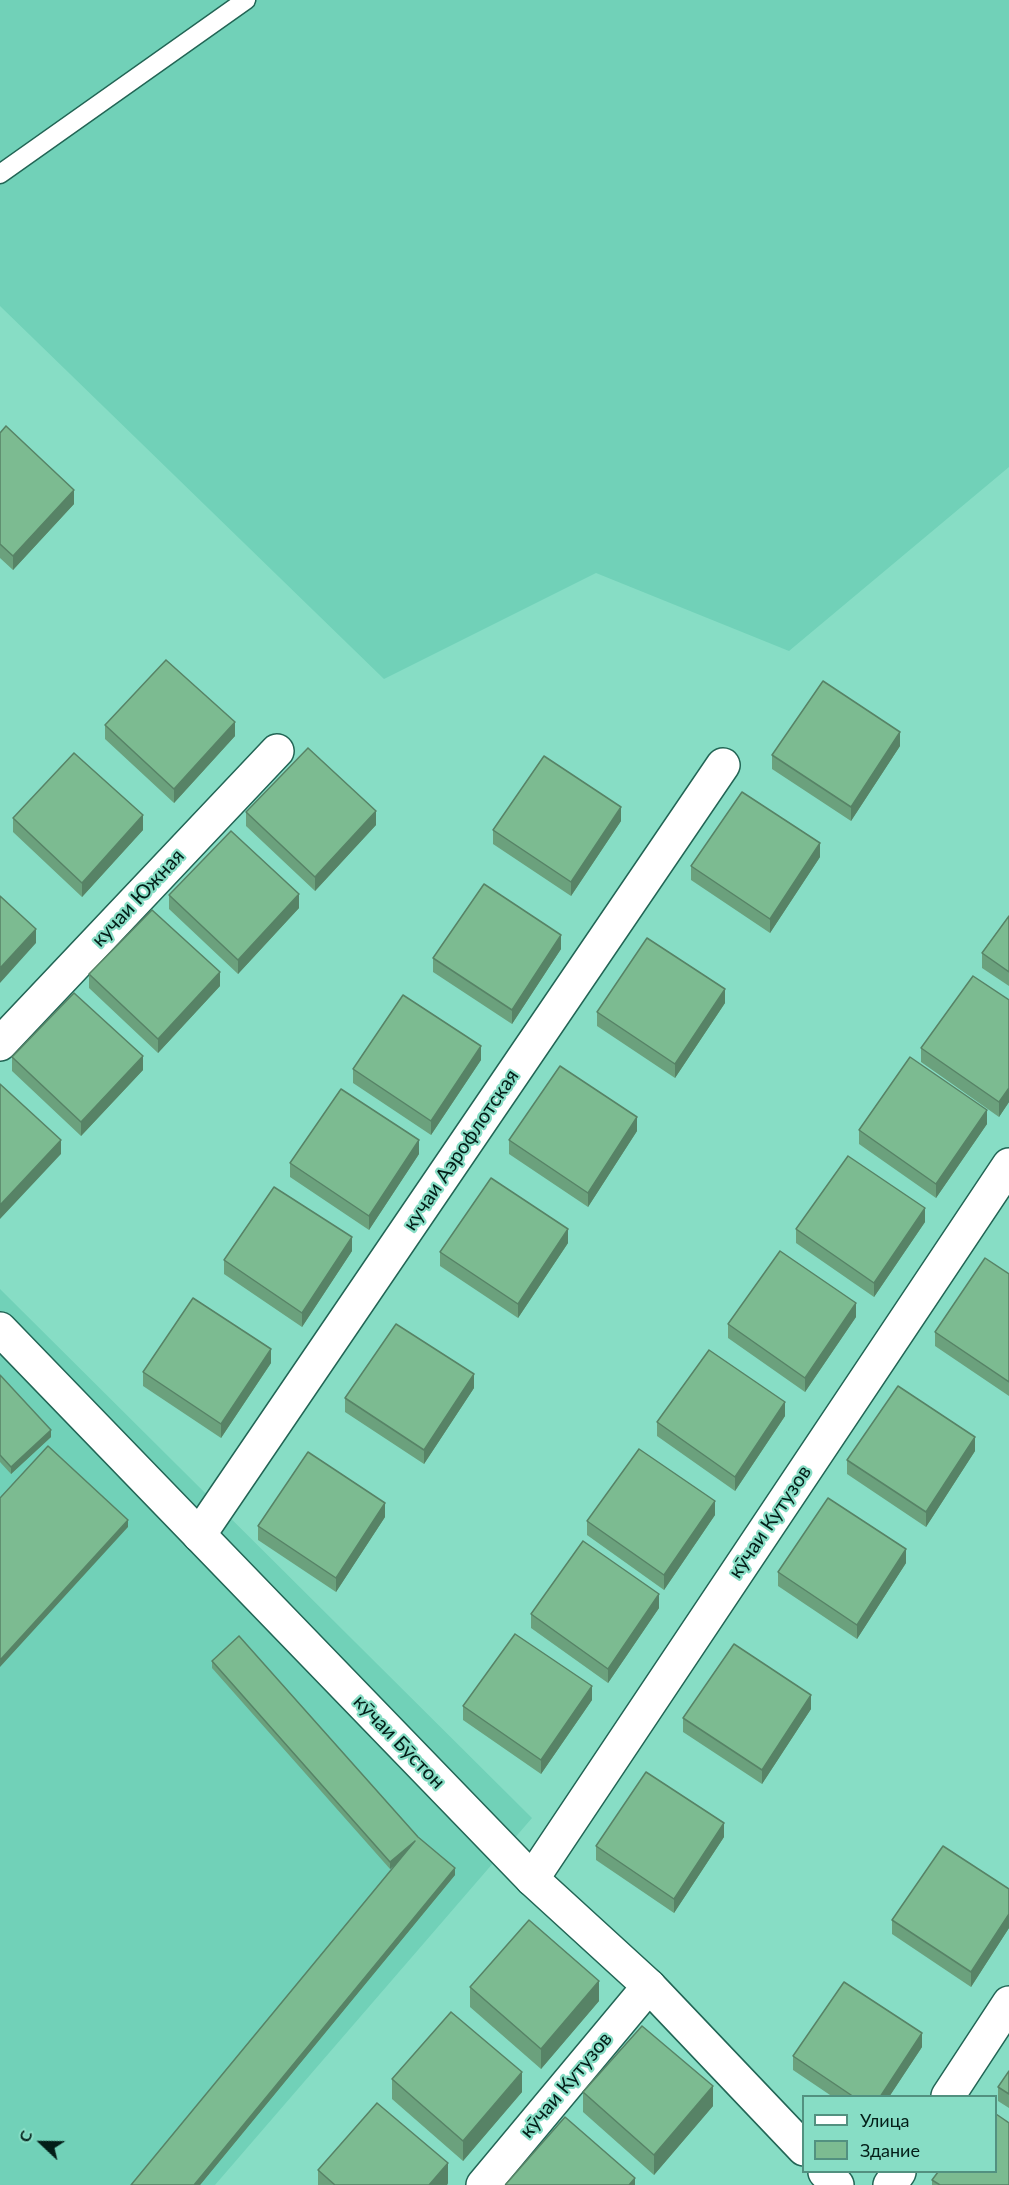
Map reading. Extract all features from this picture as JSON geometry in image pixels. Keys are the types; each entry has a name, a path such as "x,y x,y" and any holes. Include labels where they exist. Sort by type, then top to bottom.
{"street":[{"name":"кучаи Южная","path":"0,1044 277,752"},
{"name":"кучаи Аэрофлотская","path":"199,1535 723,765"},
{"name":"кӯчаи Кутузов","path":"532,1879 1009,1165"},
{"name":"кӯчаи Бӯстон","path":"0,1329 532,1879 649,1986 802,2147"},
{"name":"кӯчаи Кутузов","path":"483,2185 649,1986"},
{"path":"949,2095 1009,2003"},
{"path":"826,2173 837,2185"}],"lane":[{"path":"0,174 246,0"}],"shaded area":[{"path":"0,0 1009,0 1009,467 789,651 596,573 384,679 0,306"},
{"path":"0,1289 532,1818 215,2185 0,2185"}],"building":[{"path":"6,426 74,490 13,556 0,544 0,433"},
{"path":"166,660 235,722 174,789 105,725"},
{"path":"823,681 900,732 851,807 772,755"},
{"path":"308,748 376,811 315,877 246,812"},
{"path":"74,753 143,815 82,883 13,818"},
{"path":"544,756 621,807 571,882 493,830"},
{"path":"742,792 820,843 770,919 691,866"},
{"path":"231,831 299,894 238,960 169,895"},
{"path":"484,884 561,935 512,1010 433,958"},
{"path":"0,896 36,929 0,968"},
{"path":"152,910 220,972 158,1039 89,974"},
{"path":"1009,916 1009,972 982,953"},
{"path":"647,938 725,989 675,1064 597,1012"},
{"path":"973,976 1009,1000 1009,1088 999,1102 921,1048"},
{"path":"74,993 143,1056 81,1122 12,1057"},
{"path":"403,995 481,1046 431,1121 353,1069"},
{"path":"910,1057 987,1110 936,1184 859,1130"},
{"path":"560,1066 637,1117 588,1193 509,1140"},
{"path":"0,1084 61,1140 0,1205"},
{"path":"341,1089 419,1140 369,1216 290,1163"},
{"path":"848,1156 925,1208 874,1283 796,1229"},
{"path":"491,1178 568,1229 518,1304 440,1252"},
{"path":"274,1187 352,1237 302,1313 224,1260"},
{"path":"780,1251 856,1303 805,1378 728,1324"},
{"path":"985,1258 1009,1274 1009,1382 935,1332"},
{"path":"193,1298 271,1349 221,1424 143,1372"},
{"path":"396,1324 474,1374 424,1450 345,1398"},
{"path":"709,1350 785,1402 735,1477 657,1422"},
{"path":"0,1375 51,1430 11,1467 0,1455"},
{"path":"898,1386 975,1437 926,1512 847,1460"},
{"path":"48,1446 128,1520 0,1660 0,1498"},
{"path":"639,1449 715,1501 664,1575 587,1521"},
{"path":"308,1452 385,1503 336,1578 258,1526"},
{"path":"828,1498 906,1549 857,1625 778,1572"},
{"path":"583,1541 659,1594 608,1669 531,1614"},
{"path":"515,1634 592,1686 541,1760 463,1706"},
{"path":"239,1636 418,1837 455,1868 194,2185 131,2185 415,1841 390,1862 212,1661"},
{"path":"734,1644 811,1695 762,1770 683,1718"},
{"path":"646,1772 724,1823 674,1899 596,1846"},
{"path":"943,1846 1009,1889 1009,1914 971,1972 892,1920"},
{"path":"529,1920 599,1981 541,2049 470,1987"},
{"path":"844,1982 922,2033 881,2095 851,2095 793,2056"},
{"path":"451,2012 522,2072 463,2141 392,2079"},
{"path":"642,2026 713,2086 654,2155 583,2092"},
{"path":"1009,2071 1009,2094 998,2087"},
{"path":"377,2103 448,2163 429,2185 335,2185 318,2170"},
{"path":"997,2115 1009,2123 1009,2185 940,2185 932,2180 937,2173 997,2173"},
{"path":"565,2117 635,2178 629,2185 506,2184"}]}
